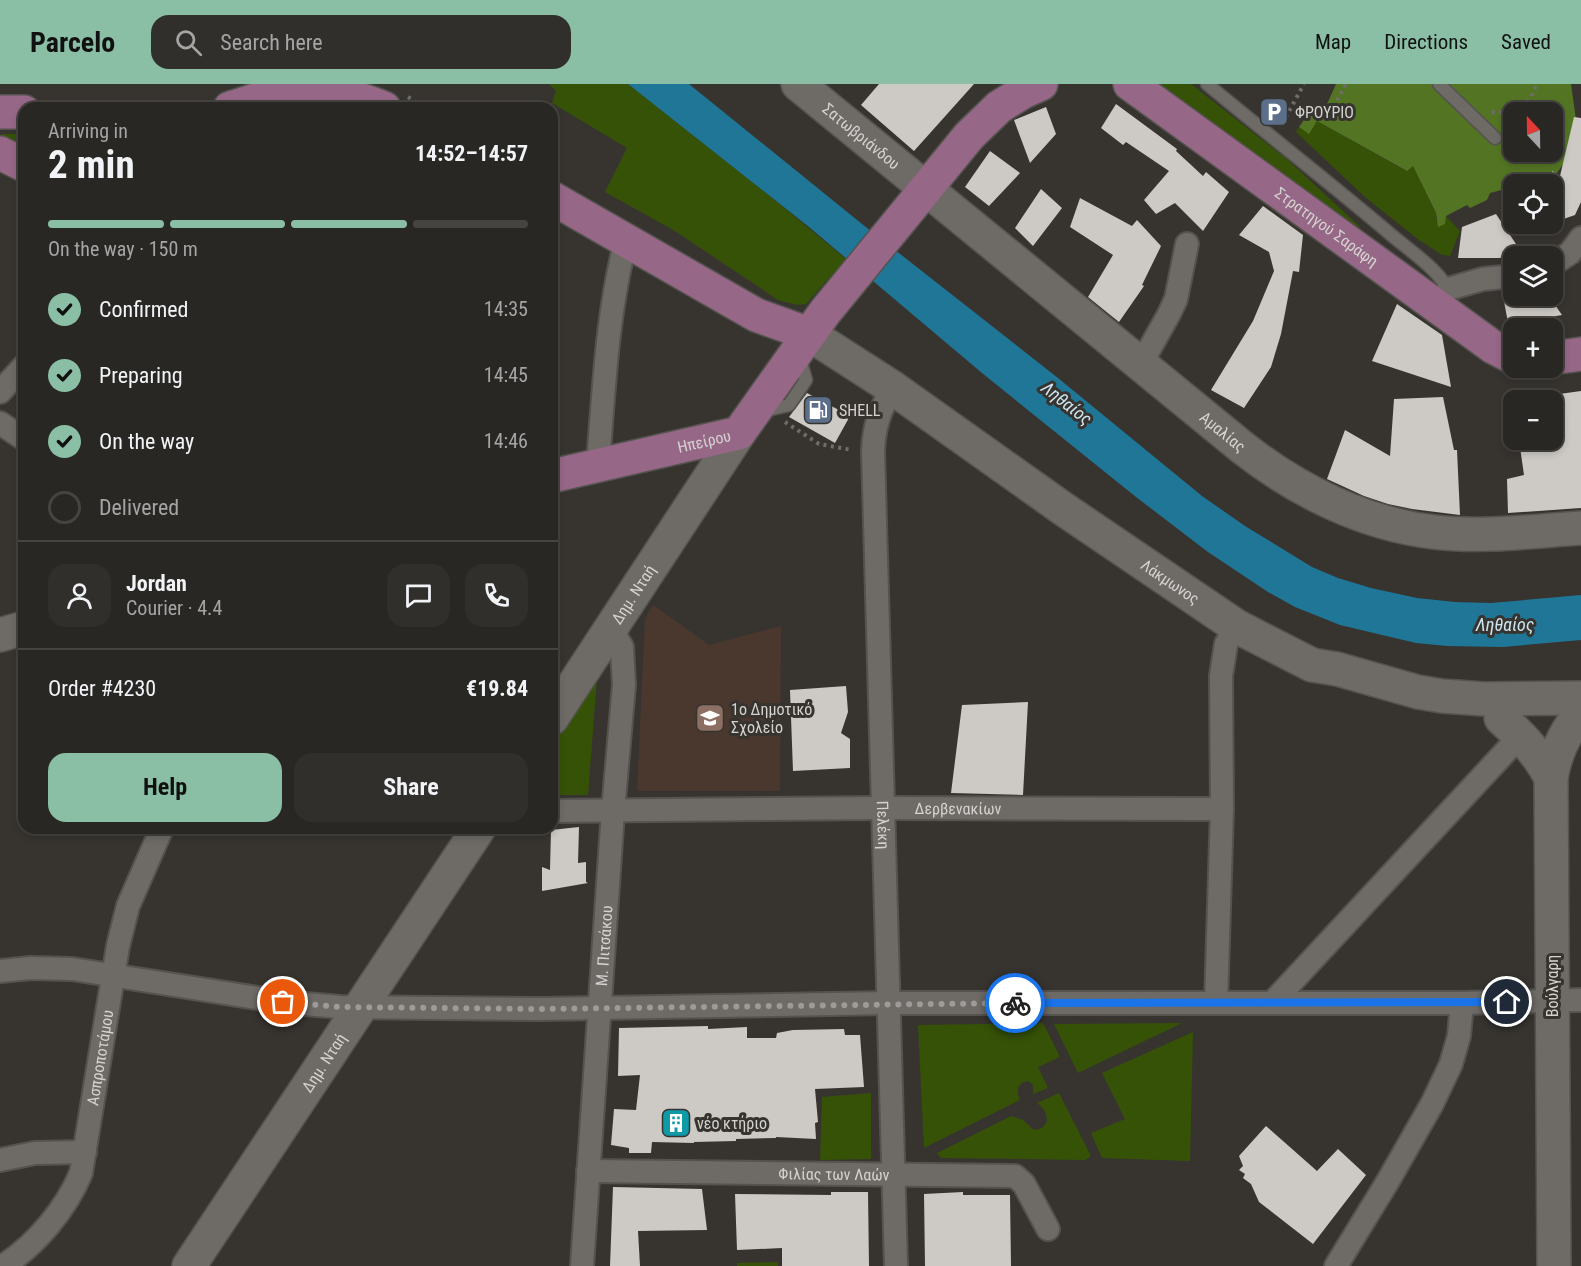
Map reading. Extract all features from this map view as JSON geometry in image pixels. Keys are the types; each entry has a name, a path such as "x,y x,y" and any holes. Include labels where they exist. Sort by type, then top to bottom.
{"main road":[{"name":"Ηπείρου","path":"969,136 983,112 1006,84"},
{"name":"Ηπείρου","path":"558,474 695,442 755,421 810,332 969,136 999,107 1041,84"},
{"name":"Στρατηγού Σαράφη","path":"1133,87 1448,301 1493,347 1503,352"},
{"path":"250,100 293,90 315,90 351,96 368,102"},
{"path":"0,112 18,112"},
{"path":"0,153 18,162"},
{"path":"558,201 756,315 810,332"},
{"path":"1563,356 1581,354"}],"street":[{"path":"374,84 390,102"},
{"name":"Σατωβριάνδου","path":"798,84 919,197"},
{"name":"Αμαλίας","path":"919,197 1141,364 1243,448 1279,475 1310,493 1394,524 1436,532 1499,533 1581,528"},
{"path":"598,464 606,347 616,277 626,240"},
{"path":"1141,364 1176,298 1187,244"},
{"path":"1448,301 1483,279 1503,277"},
{"name":"Λάκμωνος","path":"810,332 1236,626 1312,665 1337,669 1418,692 1580,711"},
{"path":"0,392 18,372"},
{"name":"Πελέκη","path":"893,388 876,423 873,451 896,1266"},
{"name":"Δημ. Νταή","path":"558,709 715,472 755,421"},
{"path":"0,423 18,435"},
{"path":"695,442 710,457 715,472"},
{"path":"1216,1002 1222,809 1221,676 1226,644 1236,626"},
{"name":"Μ. Πιτσάκου","path":"582,1266 613,810 624,685 622,647 611,629"},
{"path":"0,635 18,630"},
{"path":"1312,665 1329,678 1350,688 1406,708 1511,727 1580,711"},
{"name":"Βούλγαρη","path":"1554,1266 1566,1000 1551,778 1559,748 1580,711"},
{"path":"1511,727 1544,764 1551,778"},
{"path":"1273,1002 1511,727"},
{"name":"Δερβενακίων","path":"558,811 883,808 1222,809"},
{"name":"Ασπροποτάμου","path":"3,1266 31,1244 75,1188 84,1163 114,974 128,906 159,834"},
{"name":"Δημ. Νταή","path":"189,1266 475,834"},
{"path":"0,971 52,967 114,974 283,1002 360,1007 599,1009 888,1003 1462,1003 1566,1000"},
{"path":"1336,1266 1388,1181 1452,1064 1459,1036 1462,1003"},
{"path":"0,1160 35,1153 85,1152"},
{"name":"Φιλίας των Λαών","path":"588,1171 1015,1176 1024,1184 1048,1229"}],"lane":[{"path":"1206,84 1274,137 1438,276 1448,301"},
{"path":"1440,84 1495,138"}],"path":[{"path":"1274,137 1304,84"},
{"path":"1326,120 1346,84"},
{"path":"1488,112 1504,114 1517,109 1533,96 1536,84"},
{"path":"755,421 819,444 873,451"}],"shaded area":[{"name":"1ο Δημοτικό Σχολείο","path":"653,605 709,645 781,626 780,791 637,791 645,619"}],"green space":[{"path":"549,84 628,84 846,259 806,304 797,305 778,300 675,231 605,192 627,148 558,107 558,102 552,102 556,91"},
{"path":"1157,84 1191,84 1288,160 1359,226 1360,232"},
{"path":"1336,84 1571,84 1577,127 1569,156 1556,174 1503,174 1503,190 1490,193 1487,200 1470,208 1467,205 1446,216 1445,224 1438,227 1436,213 1413,166 1407,171 1317,121 1309,134 1299,127 1313,107 1323,113"},
{"path":"1317,121 1406,171 1413,165 1436,214 1436,220 1446,216 1460,231 1450,256 1442,255 1419,240 1365,197 1296,132 1299,127 1309,133"},
{"path":"2,134 18,134 18,151 0,139"},
{"path":"597,679 588,795 558,795 558,738"},
{"path":"1043,1023 1060,1057 1038,1067 1048,1088 1033,1094 1033,1085 1029,1081 1022,1083 1018,1090 1020,1100 924,1148 918,1025"},
{"path":"1182,1023 1078,1073 1054,1024"},
{"path":"1193,1032 1190,1161 1102,1158 1091,1133 1125,1119 1102,1073"},
{"path":"871,1093 871,1159 820,1160 822,1097"},
{"path":"1059,1093 1091,1156 1085,1160 941,1158 937,1153 1011,1116 1023,1120 1034,1130 1042,1128 1047,1122 1046,1116 1037,1103"},
{"path":"778,1262 778,1266 737,1266 737,1263"}],"water":[{"name":"Ληθαίος","path":"628,84 689,84 1058,378 1202,496 1245,526 1312,567 1371,588 1417,598 1455,602 1491,603 1581,595 1581,640 1503,647 1416,643 1340,625 1295,607 1268,592 1208,552 1136,497 982,373 809,227"}],"building":[{"path":"879,84 974,84 914,151 861,105"},
{"path":"1116,104 1177,149 1176,151 1203,176 1206,172 1229,192 1203,231 1175,203 1156,214 1144,200 1169,171 1126,142 1123,145 1101,128"},
{"path":"1046,107 1056,134 1030,163 1014,120"},
{"path":"1574,117 1581,118 1581,202 1575,215 1563,219 1563,174 1560,174"},
{"path":"990,151 1020,173 989,206 965,187"},
{"path":"1041,189 1062,208 1033,246 1015,228"},
{"path":"1080,198 1132,226 1137,220 1161,246 1142,285 1144,286 1119,322 1088,297 1113,255 1070,227"},
{"path":"1263,206 1303,235 1299,272 1293,271 1281,334 1271,367 1244,408 1211,390 1253,321 1274,271 1269,252 1239,235"},
{"path":"1496,214 1503,224 1503,234 1509,234 1517,246 1503,246 1503,256 1500,258 1458,258 1462,227"},
{"path":"1397,304 1442,335 1451,387 1372,361"},
{"path":"1505,306 1556,306 1562,315 1544,318 1507,318"},
{"path":"1581,391 1581,508 1508,513 1507,479 1524,475 1520,450 1563,450 1563,393"},
{"path":"807,393 850,416 835,443 789,417"},
{"path":"1443,397 1454,450 1457,450 1460,515 1388,504 1327,479 1345,430 1390,456 1394,399"},
{"path":"846,686 848,712 841,733 850,739 850,768 793,771 790,690"},
{"path":"1028,702 1023,795 951,793 962,705"},
{"path":"579,827 578,863 586,862 586,882 588,883 542,891 542,867 550,870 551,834 558,834 558,829"},
{"path":"708,1026 708,1029 747,1027 747,1038 776,1038 777,1033 793,1030 844,1029 845,1035 860,1035 864,1087 815,1089 818,1122 815,1123 816,1139 776,1137 694,1143 652,1142 651,1153 629,1153 629,1148 611,1145 614,1109 636,1110 640,1075 618,1076 619,1028"},
{"path":"1266,1126 1317,1171 1338,1149 1366,1175 1313,1244 1259,1202 1251,1184 1243,1178 1245,1174 1239,1170 1243,1166 1239,1156"},
{"path":"613,1187 702,1189 707,1230 638,1231 640,1266 610,1266"},
{"path":"831,1192 868,1192 869,1266 782,1266 782,1248 737,1250 735,1194 831,1195"},
{"path":"963,1192 963,1195 1010,1195 1011,1266 925,1266 924,1194"}],"way so far":[{"path":"283,1002 340,1007 451,1009 1015,1003"}],"place":[{"name":"ΦΡΟΥΡΙΟ","path":"1274,112"},
{"name":"SHELL","path":"818,410"},
{"name":"1ο Δημοτικό Σχολείο","path":"710,718"},
{"name":"νέο κτήριο","path":"676,1123"}],"route":[{"path":"1015,1003 1507,1002"}]}
